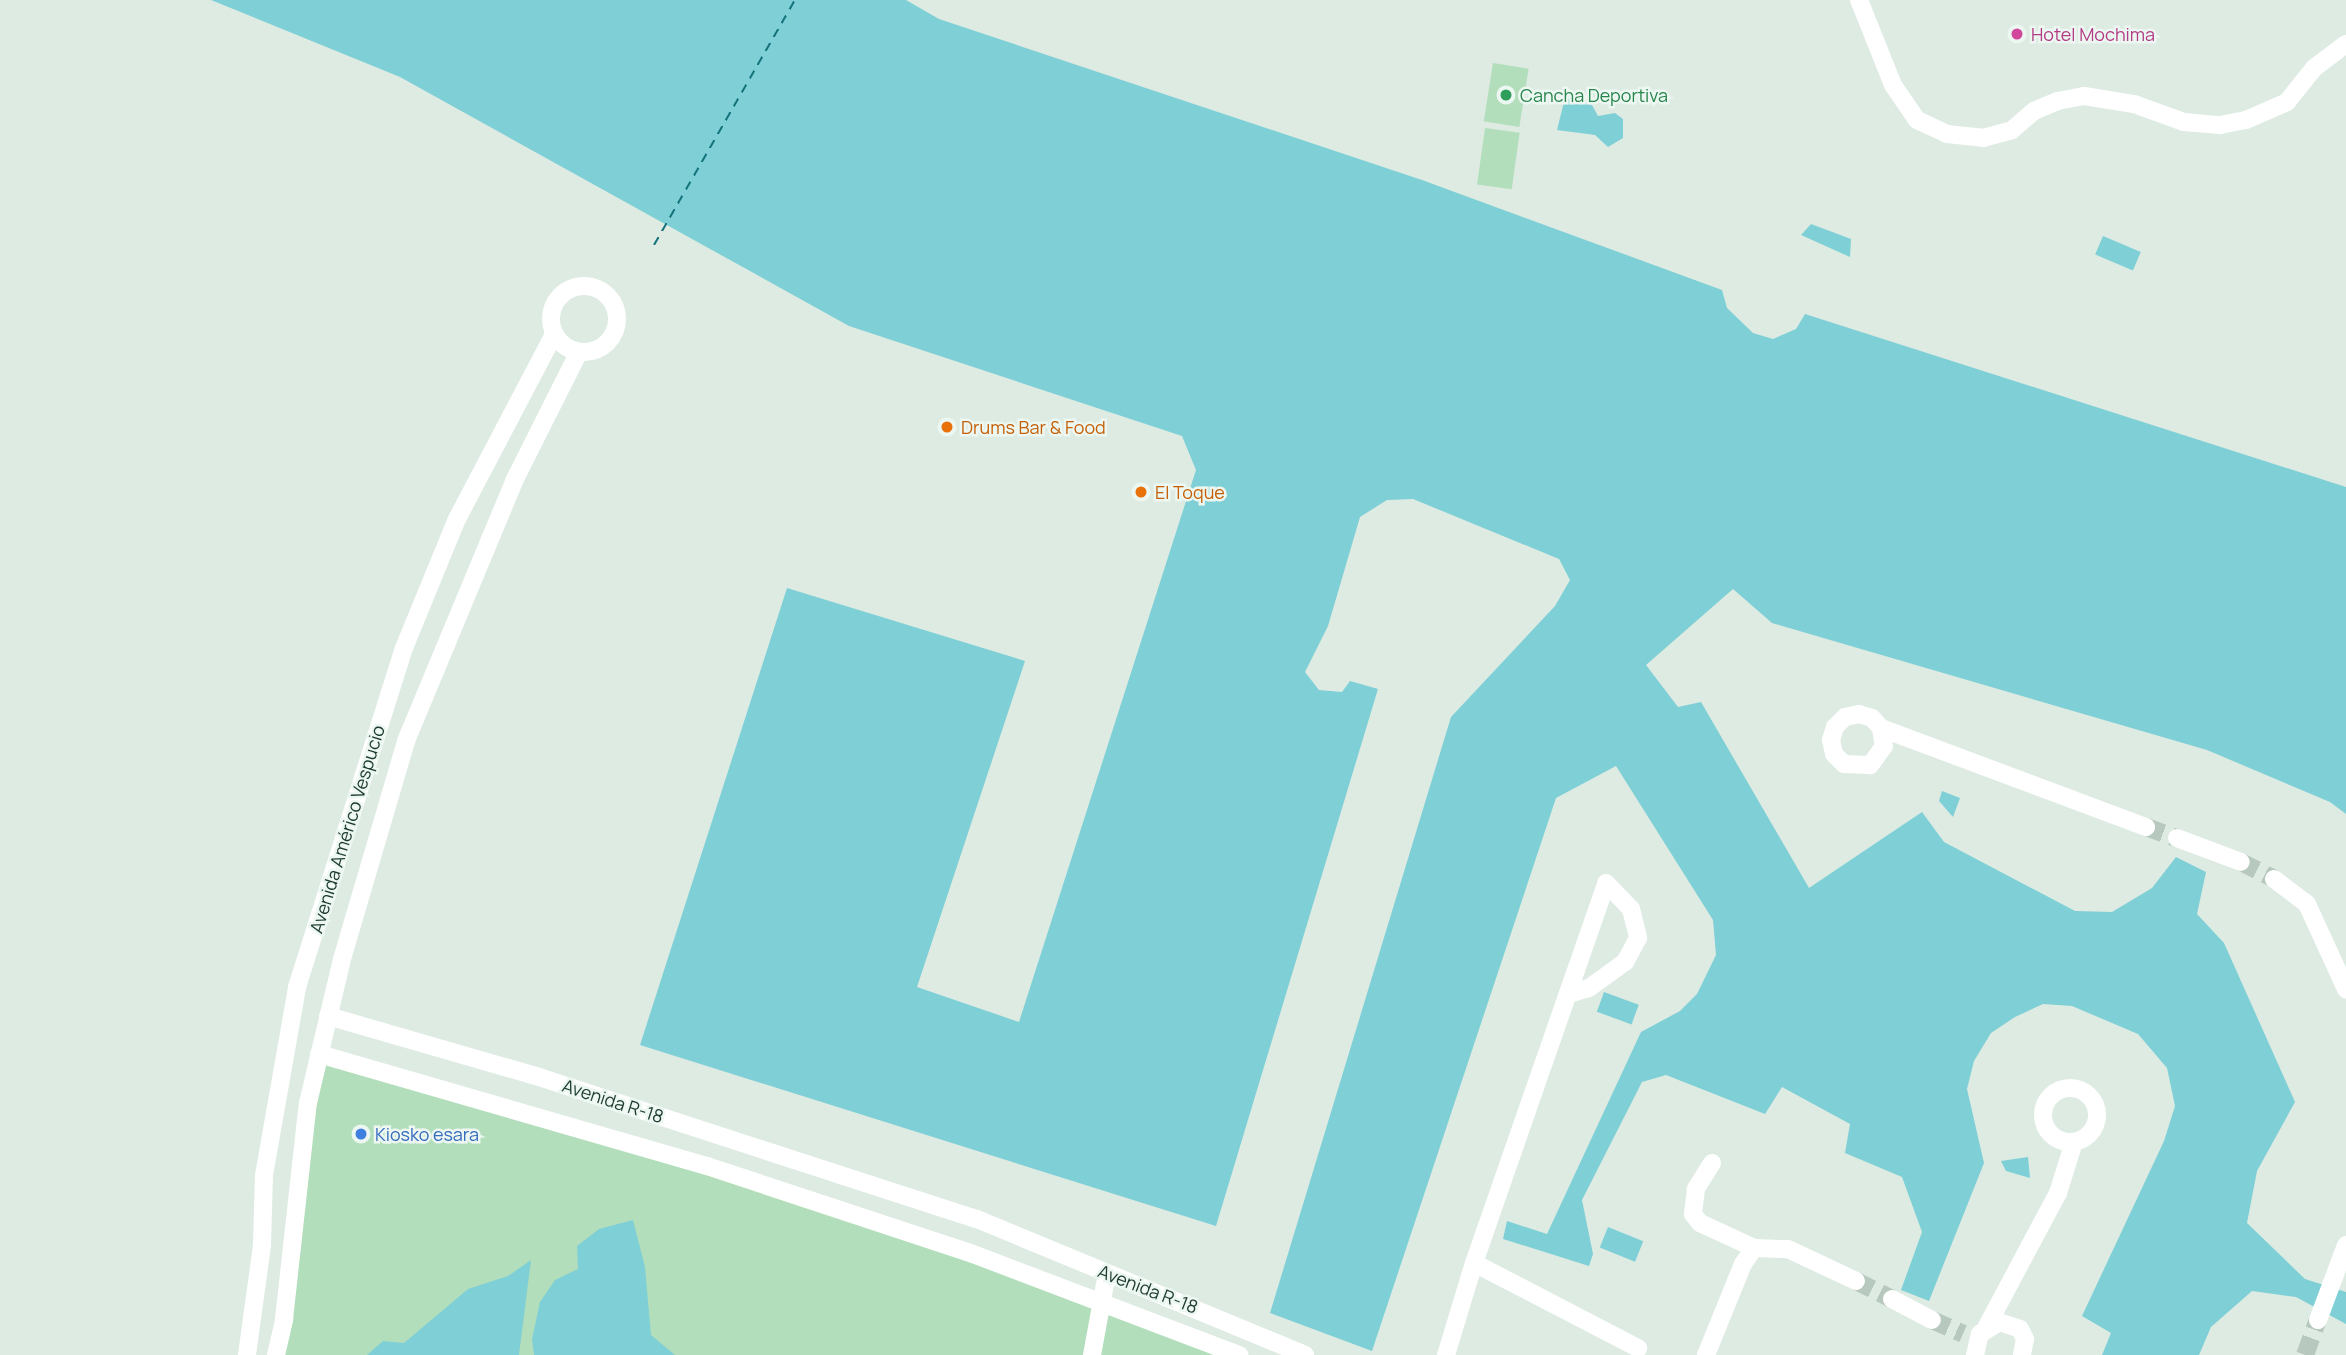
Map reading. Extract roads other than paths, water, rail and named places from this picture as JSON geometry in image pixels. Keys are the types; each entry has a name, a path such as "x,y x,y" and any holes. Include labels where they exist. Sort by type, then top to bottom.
{"street":[{"path":"1859,0 1893,85 1917,120 1947,134 1983,138 2012,130 2034,111 2058,101 2084,96 2134,104 2184,122 2220,125 2246,120 2287,103 2314,68 2346,44"},
{"path":"582,286 603,292 615,309 614,331 600,348 579,352 569,349 554,334 551,313 562,294 582,286"},
{"name":"Avenida Américo Vespucio","path":"247,1355 262,1245 264,1175 298,988 404,648 457,519 554,334"},
{"name":"Avenida Américo Vespucio","path":"276,1355 284,1319 308,1103 328,1016 406,741 514,481 579,352"},
{"path":"1881,728 2146,827"},
{"path":"2180,839 2241,862"},
{"path":"2274,878 2307,904 2346,989"},
{"path":"1446,1355 1474,1263 1606,883 1632,909 1638,938 1625,962 1589,988 1568,994"},
{"name":"Avenida R-18","path":"319,1054 707,1166 973,1254 1101,1303 1195,1346 1214,1316 977,1219 879,1185 539,1077 328,1016"},
{"path":"1971,1344 1987,1326 2058,1193 2074,1142"},
{"path":"1712,1163 1696,1189 1693,1214 1700,1223 1754,1248 1788,1249 1856,1281"},
{"path":"2319,1318 2346,1245"},
{"path":"1706,1355 1743,1264 1754,1248"},
{"path":"1474,1263 1639,1348"},
{"path":"1092,1355 1107,1273"},
{"path":"1892,1299 1932,1320"},
{"path":"1214,1316 1304,1355"},
{"path":"1987,1326 2009,1323 2020,1329 2025,1339 2022,1355"},
{"path":"1195,1346 1239,1355"}],"water":[{"path":"211,0 906,0 939,19 1422,180 1722,290 1727,308 1753,333 1773,339 1796,329 1805,314 2346,487 2346,814 2330,802 2207,750 1772,623 1733,589 1646,665 1678,707 1701,702 1809,888 1922,812 1944,842 2075,911 2112,912 2152,888 2176,857 2206,872 2197,914 2224,943 2295,1102 2257,1171 2247,1223 2305,1279 2346,1292 2346,1324 2296,1297 2252,1291 2211,1327 2199,1355 2102,1355 2111,1333 2082,1316 2164,1141 2175,1106 2167,1068 2138,1034 2072,1006 2043,1004 2015,1017 1991,1033 1974,1061 1967,1089 1984,1163 1929,1301 1901,1290 1922,1232 1902,1177 1845,1153 1850,1124 1782,1087 1765,1114 1666,1075 1642,1082 1582,1200 1593,1254 1589,1266 1503,1239 1507,1221 1547,1234 1641,1032 1680,1011 1697,994 1716,955 1713,920 1616,766 1556,798 1372,1351 1270,1313 1451,717 1555,606 1570,580 1559,559 1413,499 1387,500 1360,517 1328,626 1305,672 1319,690 1342,692 1350,681 1378,689 1216,1226 640,1045 787,588 1025,661 917,987 1019,1022 1196,470 1182,436 849,326 400,77"},
{"path":"1565,98 1592,105 1598,116 1615,113 1623,119 1623,138 1608,147 1595,135 1557,130"},
{"path":"1811,224 1851,239 1850,257 1801,235"},
{"path":"2103,236 2141,252 2133,270 2095,254"},
{"path":"1942,791 1960,798 1953,817 1939,801"},
{"path":"1604,992 1639,1005 1632,1024 1597,1012"},
{"path":"2028,1157 2030,1178 2006,1171 2001,1161"},
{"path":"633,1220 645,1267 651,1335 675,1355 534,1355 532,1339 540,1302 555,1280 578,1269 577,1246 599,1229"},
{"path":"1608,1227 1643,1241 1635,1262 1600,1247"},
{"path":"531,1260 519,1355 367,1355 383,1341 404,1343 468,1289 508,1276"}],"tunnel":[{"path":"2146,827 2177,838"},
{"path":"2241,862 2274,879"},
{"path":"1856,1281 1892,1299"},
{"path":"1932,1320 1963,1334"},
{"path":"2305,1355 2318,1320"}],"place":[{"name":"Hotel Mochima","path":"2017,34"},
{"name":"Cancha Deportiva","path":"1506,95"},
{"name":"Drums Bar & Food","path":"947,427"},
{"name":"El Toque","path":"1141,492"},
{"name":"Kiosko esara","path":"361,1134"}]}
